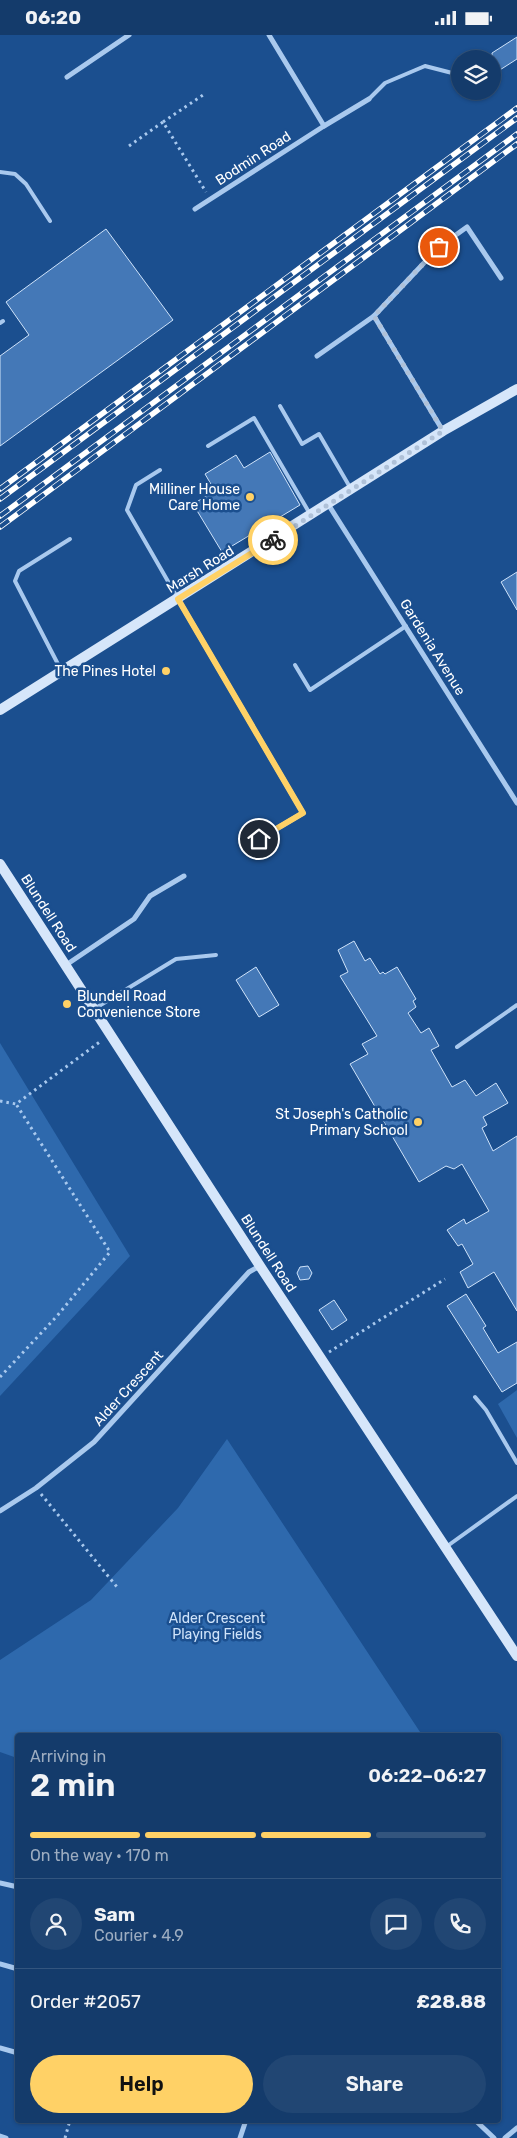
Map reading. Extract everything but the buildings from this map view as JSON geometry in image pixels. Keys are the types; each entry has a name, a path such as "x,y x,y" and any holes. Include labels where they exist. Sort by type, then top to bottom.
{"street":[{"path":"67,77 129,35"},
{"path":"269,35 324,126"},
{"name":"Bodmin Road","path":"194,209 369,99"},
{"path":"316,356 374,316 439,247 468,227 500,278"},
{"path":"374,316 443,431"},
{"name":"Marsh Road","path":"0,710 443,431 517,389"},
{"name":"Gardenia Avenue","path":"328,504 517,803"},
{"path":"178,599 303,813 259,839"},
{"name":"Blundell Road","path":"0,864 260,1266 517,1656"},
{"path":"66,965 134,919 150,896 184,876"},
{"name":"Alder Crescent","path":"0,1511 36,1488 94,1442 248,1272 260,1266"},
{"path":"0,1883 15,1886"},
{"path":"0,1964 15,1968"},
{"path":"0,2048 15,2052"},
{"path":"240,2138 245,2123"},
{"path":"478,2123 494,2138"},
{"path":"505,2138 517,2128"},
{"path":"0,2136 6,2138"}],"lane":[{"path":"369,99 385,83 425,66 451,73"},
{"path":"0,172 15,174 26,184 50,221"},
{"path":"280,406 302,444 318,434 351,489"},
{"path":"208,446 254,418 311,515"},
{"path":"160,470 136,485 126,510 178,599"},
{"path":"62,672 16,581 18,571 70,539"},
{"path":"295,665 310,690 406,626"},
{"path":"94,1009 176,959 216,955"},
{"path":"458,1047 517,1005"},
{"path":"474,1397 486,1410 517,1463"},
{"path":"446,1547 517,1496"}],"path":[{"path":"129,146 204,95"},
{"path":"163,122 210,199"},
{"path":"16,1104 101,1041 98,1035"},
{"path":"0,1101 16,1104 110,1252 57,1316 0,1377"},
{"path":"320,1357 445,1279"},
{"path":"36,1488 117,1587"},
{"path":"65,2138 69,2123"}],"green space":[{"path":"0,1043 130,1256 0,1396"},
{"path":"517,1390 517,1438 498,1404"},
{"name":"Alder Crescent Playing Fields","path":"227,1439 421,1733 15,1733 15,1757 0,1752 0,1660 91,1600 178,1508"}],"railway":[{"path":"0,489 517,108"},
{"path":"0,499 517,118"},
{"path":"0,516 517,134"},
{"path":"0,527 517,144"}],"way so far":[{"path":"273,540 443,431 374,316 439,247"}],"place":[{"name":"Milliner House Care Home","path":"250,497"},
{"name":"The Pines Hotel","path":"166,671"},
{"name":"Blundell Road Convenience Store","path":"67,1004"},
{"name":"St Joseph's Catholic Primary School","path":"418,1122"}],"route":[{"path":"259,839 303,813 178,599 273,540"}]}
